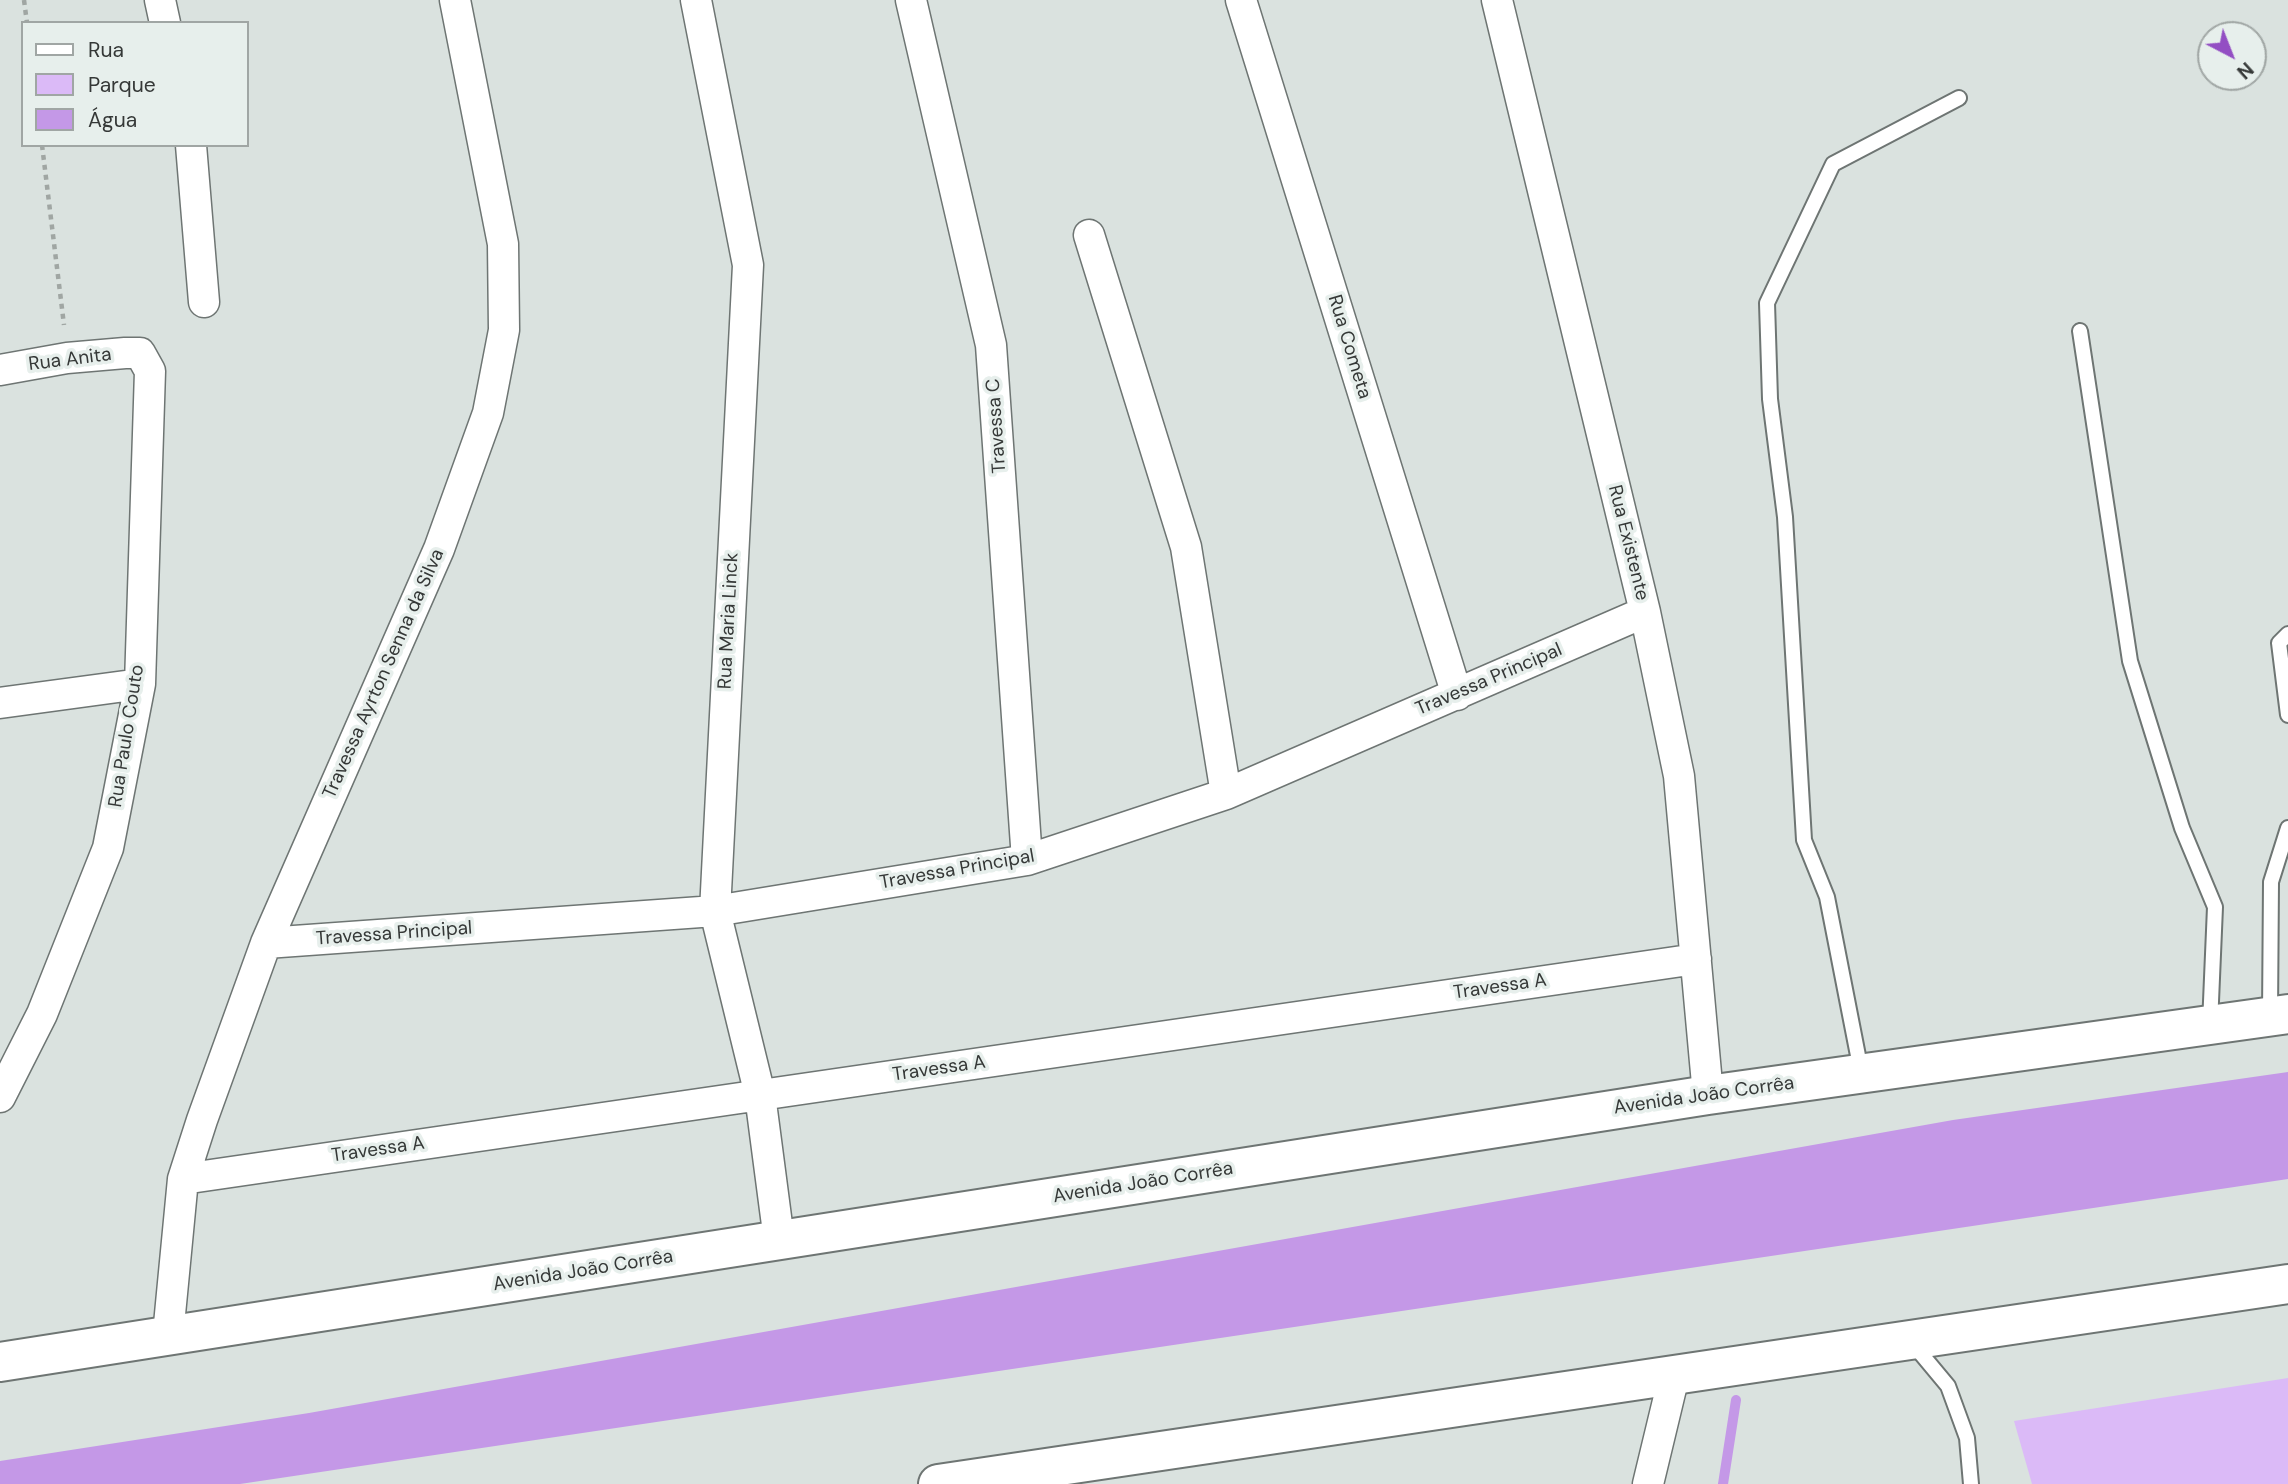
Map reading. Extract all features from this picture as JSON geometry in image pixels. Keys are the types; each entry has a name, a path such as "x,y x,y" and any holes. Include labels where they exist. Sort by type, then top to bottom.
{"main road":[{"name":"Avenida João Corrêa","path":"0,1362 1708,1095 2279,1015"},
{"path":"939,1484 2288,1284"}],"street":[{"path":"160,0 165,21"},
{"name":"Travessa Ayrton Senna da Silva","path":"168,1335 183,1179 267,943 439,549 488,414 503,330 503,244 455,0"},
{"name":"Rua Maria Linck","path":"696,0 747,265 715,911 760,1095 779,1240"},
{"name":"Travessa C","path":"911,0 991,345 1027,860"},
{"name":"Rua Cometa","path":"1241,0 1457,695"},
{"name":"Rua Existente","path":"1497,0 1645,612 1679,776 1708,1095"},
{"path":"191,147 204,302"},
{"path":"1089,235 1186,547 1226,794"},
{"name":"Rua Anita","path":"0,370 68,358 140,353"},
{"name":"Rua Paulo Couto","path":"0,1097 42,1014 108,848 139,684 150,371 140,353"},
{"name":"Travessa Principal","path":"267,943 715,911 1027,860 1226,794 1645,612"},
{"path":"0,703 139,684"},
{"name":"Travessa A","path":"183,1179 1696,959"},
{"path":"1648,1484 1674,1376"}],"lane":[{"path":"1862,1073 1828,897 1804,840 1785,517 1770,399 1768,303 1833,164 1959,97"},
{"path":"2080,331 2130,661 2182,828 2215,907 2210,1025"},
{"path":"2288,634 2279,643 2288,715"},
{"path":"2279,1015 2271,882 2288,828"},
{"path":"1910,1340 1948,1386 1967,1438 1971,1484"}],"path":[{"path":"24,0 27,21"},
{"path":"42,147 68,358"}],"green space":[{"path":"2288,1378 2288,1484 2032,1484 2014,1421"}],"water":[{"path":"2288,1072 2288,1179 240,1484 0,1484 0,1461 309,1413 1953,1120"}],"waterway":[{"path":"1723,1484 1736,1400"}]}
